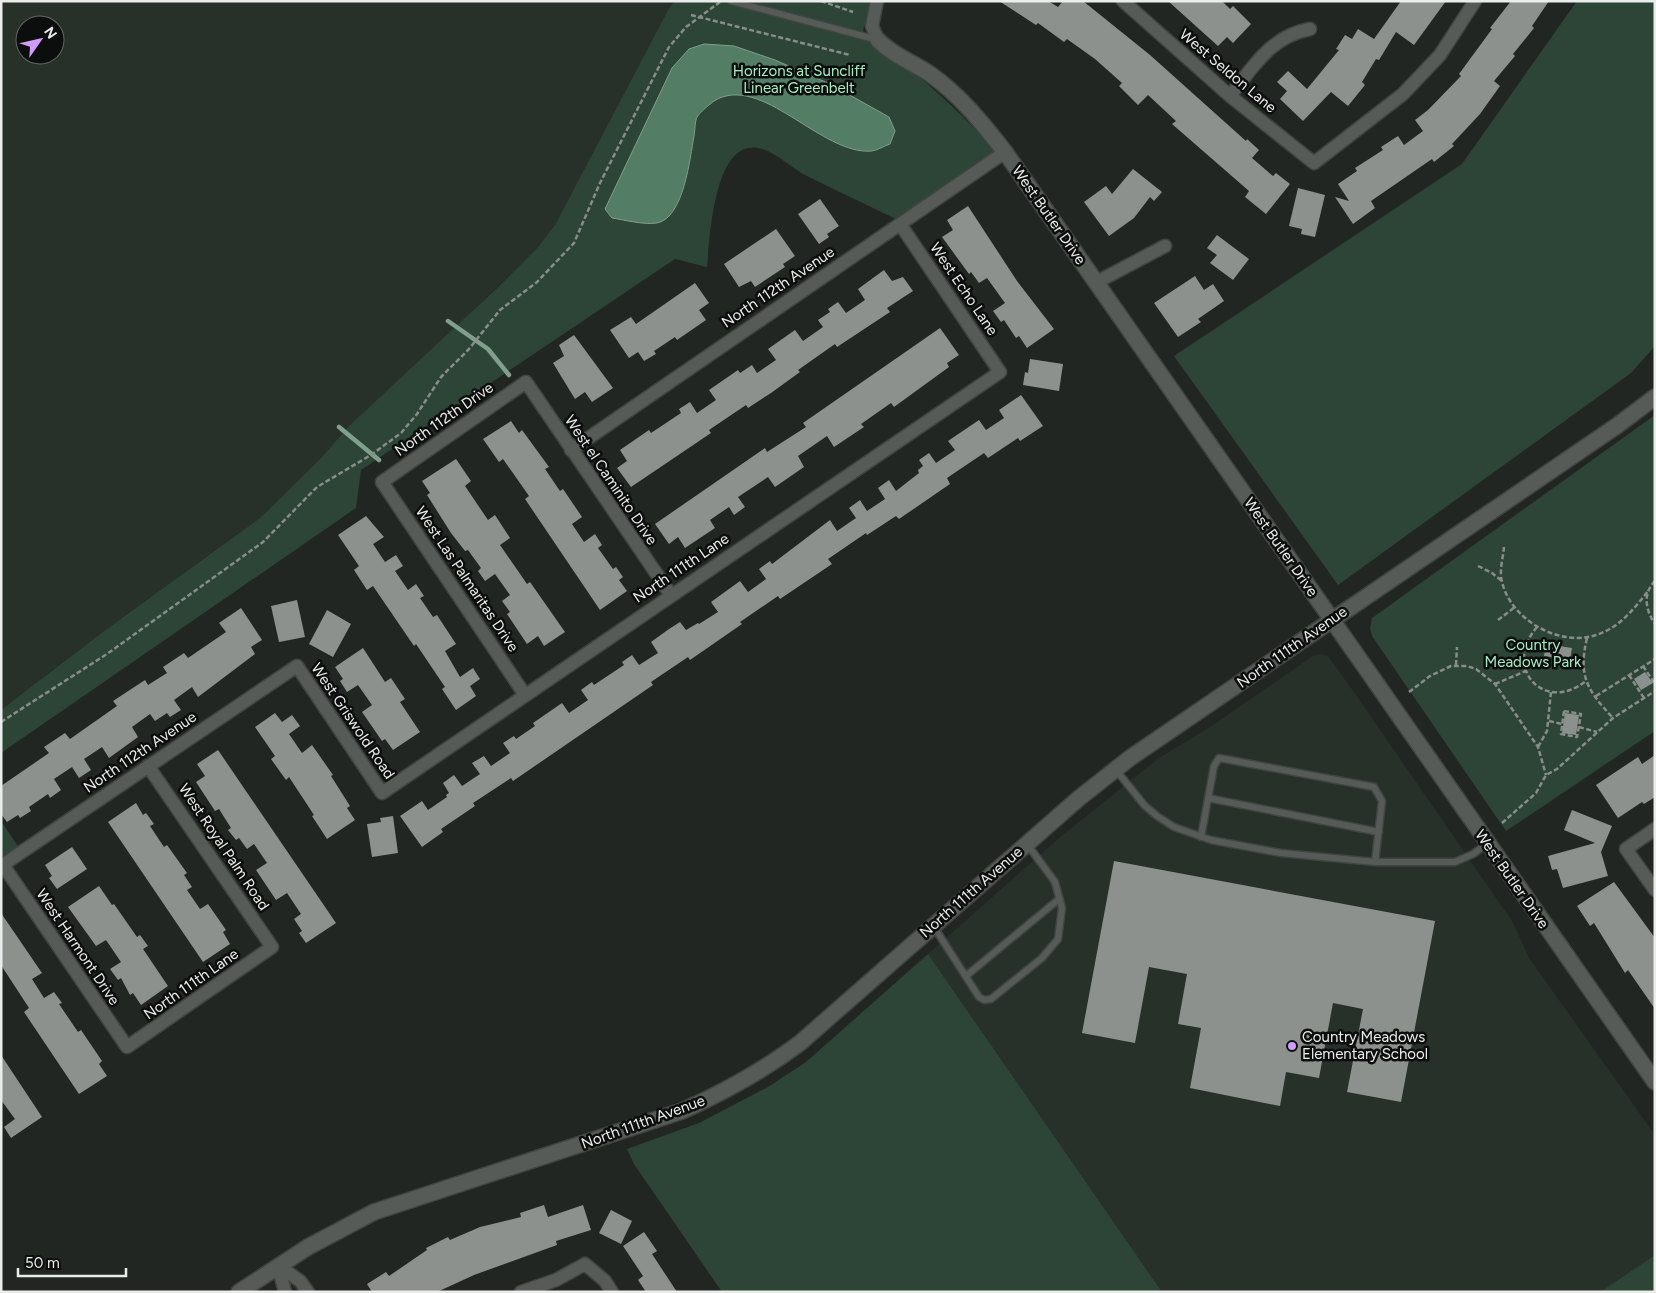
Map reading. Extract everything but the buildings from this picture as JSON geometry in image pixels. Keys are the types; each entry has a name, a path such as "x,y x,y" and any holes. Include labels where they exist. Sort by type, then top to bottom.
{"street":[{"path":"877,1 872,26 878,40"},
{"name":"West Seldon Lane","path":"1123,1 1230,96 1314,163 1403,94 1440,55 1475,1"},
{"path":"1230,96 1270,48 1294,32 1310,29"},
{"name":"West Butler Drive","path":"878,40 885,48 930,74 952,92 981,121 1005,152 1655,1082"},
{"name":"North 112th Avenue","path":"571,450 1005,152"},
{"name":"West Echo Lane","path":"900,224 1000,372"},
{"path":"1097,282 1164,246"},
{"name":"North 111th Lane","path":"382,793 1000,372"},
{"name":"West el Caminito Drive","path":"526,382 670,595"},
{"name":"North 112th Drive","path":"382,482 526,382"},
{"name":"North 111th Avenue","path":"239,1292 278,1265 334,1232 374,1212 682,1111 711,1098 755,1073 800,1043 1026,844 1115,769 1618,425 1655,397"},
{"name":"West Las Palmaritas Drive","path":"382,482 525,694"},
{"name":"North 112th Avenue","path":"2,866 297,666"},
{"name":"West Griswold Road","path":"297,666 382,793"},
{"name":"West Royal Palm Road","path":"148,766 272,947"},
{"path":"1655,829 1626,849 1655,890"},
{"name":"West Harmont Drive","path":"2,866 127,1047"},
{"name":"North 111th Lane","path":"127,1047 272,947"},
{"path":"521,1292 556,1280 585,1264 605,1281 612,1292"},
{"path":"278,1265 286,1292"},
{"path":"278,1265 300,1281 308,1292"}],"lane":[{"path":"731,1 878,40"},
{"path":"1201,837 1214,766 1219,758 1374,787 1382,802 1375,862"},
{"path":"1115,769 1145,806 1157,816 1174,827 1201,837 1281,853 1375,862 1455,862 1473,854 1487,844"},
{"path":"1208,798 1379,832"},
{"path":"933,926 979,997 984,1000 991,999 1042,958 1058,939 1062,922 1059,899 1055,882 1026,844"},
{"path":"966,976 1059,899"}],"path":[{"path":"1,722 107,654 226,569 263,542 318,487 371,455 401,433 417,414 442,377 469,349 500,310 537,282 574,243 615,152 669,47 678,34 721,1"},
{"path":"821,1 853,12"},
{"path":"691,15 850,54"},
{"path":"1502,581 1504,547"},
{"path":"1478,566 1502,581 1515,607 1537,627 1574,639 1598,635 1628,615 1655,581"},
{"path":"1648,590 1647,608 1655,624"},
{"path":"1498,620 1515,607"},
{"path":"1537,627 1524,646 1522,656 1526,671 1536,683 1551,692 1567,692 1586,681"},
{"path":"1586,638 1582,665 1586,681 1613,718"},
{"path":"1456,665 1457,647"},
{"path":"1596,696 1655,659"},
{"path":"1409,692 1435,673 1456,665 1476,669 1494,684 1538,748 1546,775"},
{"path":"1643,666 1655,684"},
{"path":"1494,684 1526,671"},
{"path":"1630,675 1644,698"},
{"path":"1502,823 1532,797 1546,775 1557,769 1613,718 1655,691"},
{"path":"1538,748 1544,740 1549,721 1551,692"},
{"path":"1564,711 1581,714 1579,727 1577,737 1561,734 1564,711"},
{"path":"1549,721 1562,724"},
{"path":"1579,727 1597,732"}],"shaded area":[{"path":"1,1 674,1 555,225 538,247 430,352 349,426 321,458 260,518 104,631 1,710"},
{"path":"704,44 734,46 775,60 830,84 889,117 895,131 890,144 872,151 853,149 833,141 771,105 751,97 732,95 714,101 697,117 684,186 674,210 666,219 657,223 640,223 612,218 605,209 672,68 689,49"},
{"name":"Country Meadows Elementary School","path":"1321,654 1328,656 1356,695 1512,921 1529,958 1655,1135 1655,1255 1600,1292 1162,1292 928,954 1059,838 1159,758 1210,727 1313,656"}],"green space":[{"name":"Horizons at Suncliff Linear Greenbelt","path":"674,1 872,1 863,30 875,48 890,60 924,81 979,133 995,152 898,220 799,172 770,152 758,148 743,150 731,159 717,194 707,267 675,259 361,470 356,508 1,753 1,710 104,631 260,518 321,458 349,426 496,289 538,247 555,225"},
{"path":"1577,1 1655,1 1655,346 1631,373 1338,585 1174,356 1462,164"},
{"name":"Country Meadows Park","path":"1655,415 1655,731 1506,831 1372,636 1370,628 1372,618"},
{"path":"1,821 19,848 1,860"},
{"path":"928,954 1162,1292 722,1292 634,1164 627,1149 699,1123 768,1087 806,1062"},
{"path":"1655,1255 1655,1292 1600,1292"}],"waterway":[{"path":"448,321 488,349 509,375"},
{"path":"339,427 379,460"}],"place":[{"name":"Country Meadows Elementary School","path":"1292,1046"}]}
